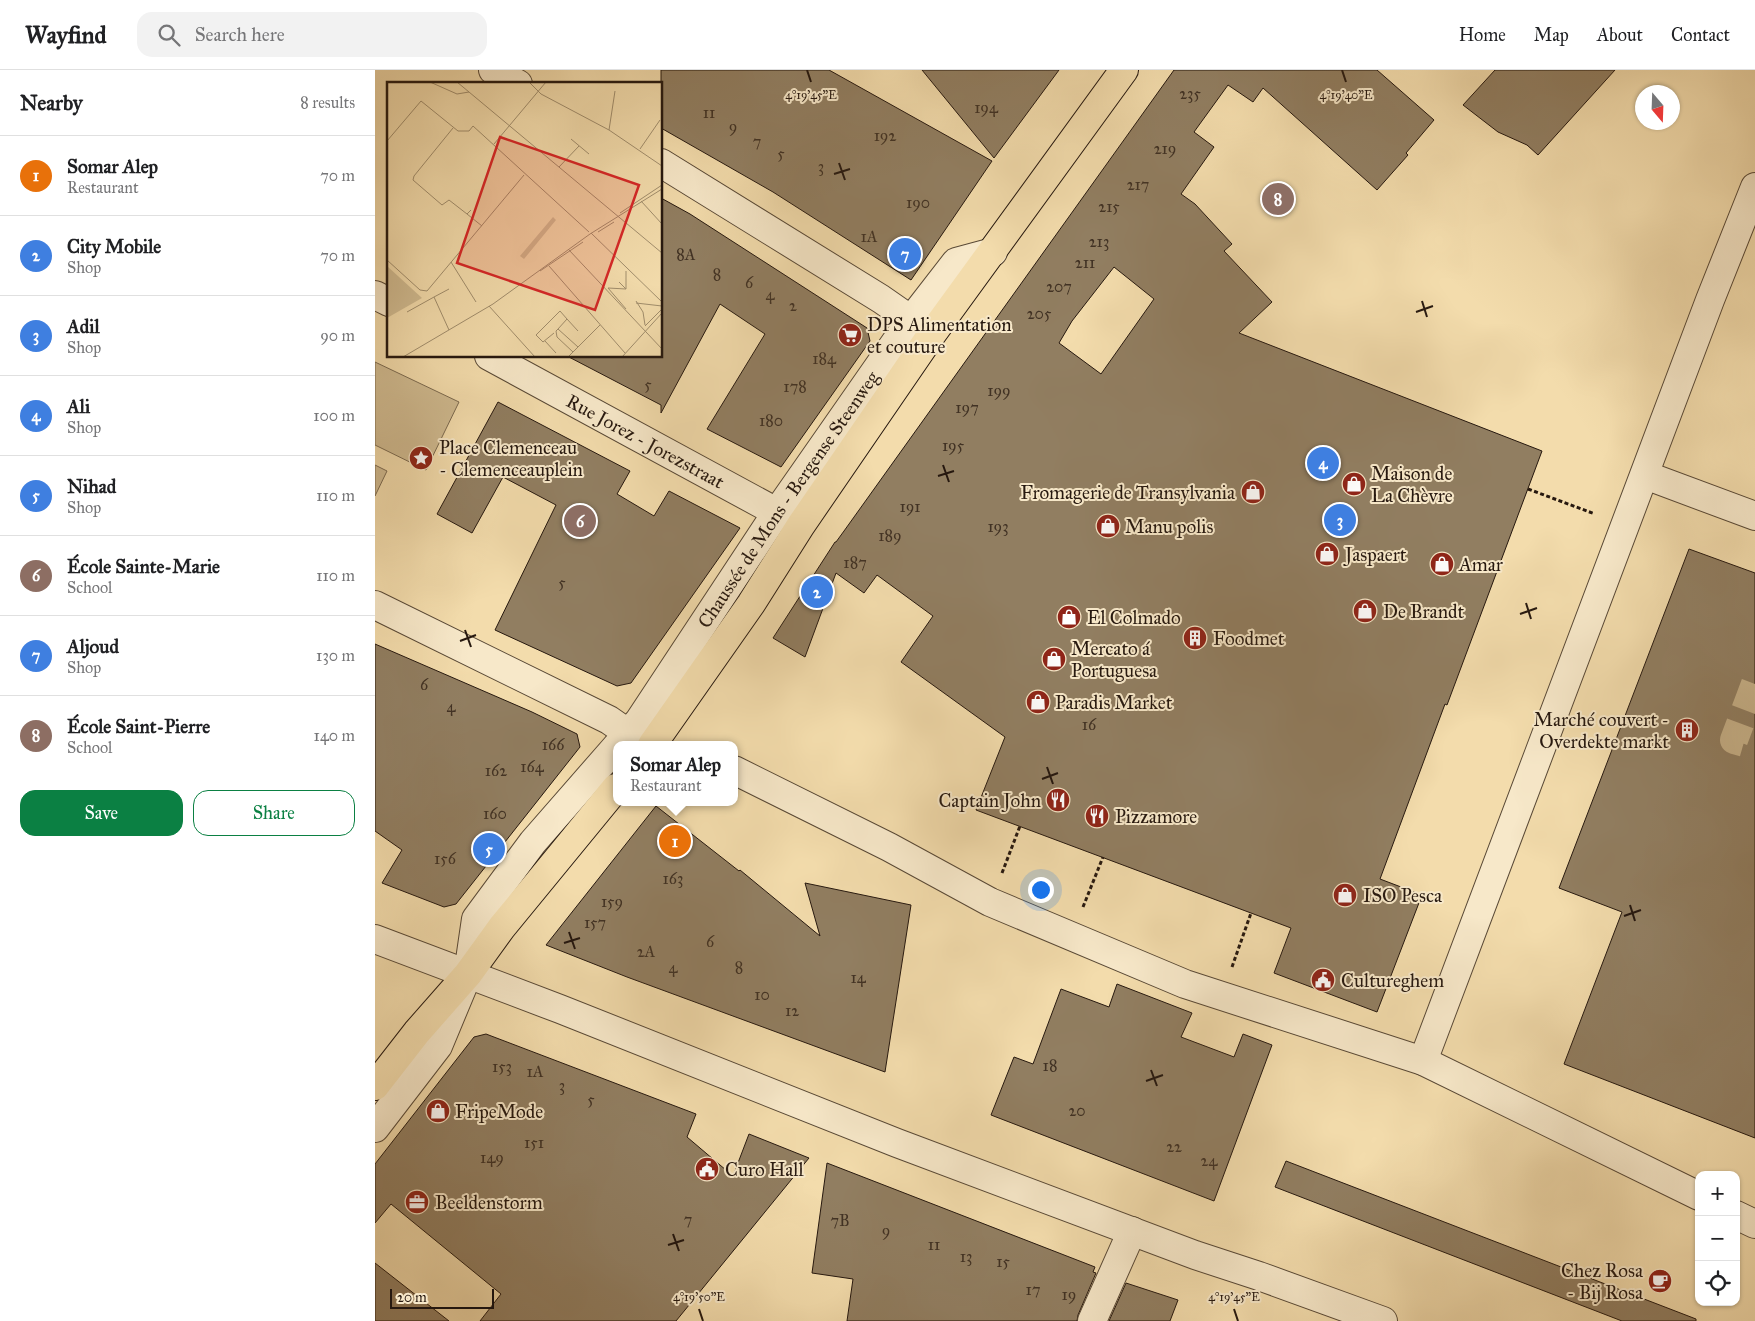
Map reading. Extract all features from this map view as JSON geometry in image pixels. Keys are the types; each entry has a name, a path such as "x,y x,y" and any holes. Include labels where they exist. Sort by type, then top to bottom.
{"main road":[{"name":"Chaussée de Mons - Bergense Steenweg","path":"634,741 751,604 922,327 993,252 1124,70"},
{"name":"Chaussée de Mons - Bergense Steenweg","path":"375,1086 417,1032 468,974 502,927 613,792"}],"street":[{"path":"493,70 514,82"},
{"path":"663,164 881,299 922,327"},
{"path":"1423,1061 1710,300 1755,186"},
{"path":"375,295 387,301"},
{"name":"Chaussée de Mons - Bergense Steenweg","path":"633,741 639,722 777,512 922,327"},
{"name":"Rue Jorez - Jorezstraat","path":"493,358 801,525"},
{"path":"1645,475 1755,516"},
{"path":"375,605 609,720 630,741"},
{"name":"Chaussée de Mons - Bergense Steenweg","path":"375,1128 438,1046 468,974 476,919 533,842 613,762"},
{"path":"738,772 889,847 990,902 1185,984 1423,1061 1695,1194"},
{"path":"375,938 897,1143 1132,1231 1383,1321"},
{"path":"1738,1216 1755,1224"},
{"path":"1092,1321 1132,1231"}],"path":[{"path":"1528,489 1626,526"},
{"path":"990,902 1020,826"},
{"path":"1072,936 1103,857"},
{"path":"1221,996 1251,913"}],"shaded area":[{"path":"375,362 459,402 426,470 375,445"},
{"path":"375,465 387,471 375,496"}],"building":[{"path":"661,70 829,70 992,161 911,280 773,192 663,129 663,82 661,82"},
{"path":"922,70 1059,70 994,158"},
{"name":"Foodmet","path":"1174,70 1377,70 1434,120 1406,153 1408,155 1377,190 1263,88 1253,102 1228,85 1194,132 1214,147 1181,194 1195,204 1232,244 1224,251 1272,302 1239,333 1542,451 1380,879 1422,895 1377,1012 1274,973 1291,928 976,810 1005,737 901,662 933,616 877,575 864,593 836,573 805,657 773,638 835,542","holes":["1114,267 1154,299 1101,374 1059,343 1072,321"]},
{"path":"1495,70 1615,70 1538,155 1527,145 1498,132 1463,105"},
{"path":"663,199 690,214 867,328 870,341 781,467 707,429 765,334 720,304 661,413 661,405 571,358 663,358"},
{"path":"498,402 630,471 617,494 654,516 669,491 740,528 631,683 617,686 495,630 556,505 503,477 472,533 437,514"},
{"name":"Marché couvert - Overdekte markt","path":"1689,549 1755,573 1755,1138 1564,1064 1622,912 1559,888"},
{"path":"375,644 532,712 577,734 580,747 456,904 444,907 382,883 402,850 375,831"},
{"path":"656,806 740,870 820,936 805,883 911,905 885,1072 627,977 546,945"},
{"path":"1117,984 1192,1013 1181,1037 1234,1057 1243,1034 1272,1045 1214,1201 991,1115 1014,1057 1033,1064 1061,989 1109,1007"},
{"path":"486,1034 696,1114 687,1137 733,1176 749,1134 809,1158 676,1321 480,1321 501,1294 391,1204 375,1223 375,1164 474,1037"},
{"path":"1286,1161 1696,1319 1696,1321 1622,1321 1275,1187"},
{"path":"827,1163 1095,1267 1093,1272 1096,1273 1077,1321 847,1321 853,1279 812,1273"},
{"path":"375,1263 449,1321 375,1321"},
{"path":"1126,1283 1178,1300 1170,1321 1109,1321"}],"tunnel":[{"path":"1755,684 1734,740 1755,746"}],"place":[{"name":"École Saint-Pierre","path":"1278,199"},
{"name":"Aljoud","path":"905,254"},
{"name":"DPS Alimentation et couture","path":"850,335"},
{"name":"Place Clemenceau - Clemenceauplein","path":"421,458"},
{"name":"Ali","path":"1323,463"},
{"name":"Maison de La Chèvre","path":"1354,484"},
{"name":"Fromagerie de Transylvania","path":"1253,492"},
{"name":"Adil","path":"1340,520"},
{"name":"École Sainte-Marie","path":"580,521"},
{"name":"Manu polis","path":"1108,526"},
{"name":"Jaspaert","path":"1327,554"},
{"name":"Amar","path":"1442,564"},
{"name":"City Mobile","path":"817,592"},
{"name":"De Brandt","path":"1365,611"},
{"name":"El Colmado","path":"1069,617"},
{"name":"Foodmet","path":"1195,638"},
{"name":"Mercato á Portuguesa","path":"1054,659"},
{"name":"Paradis Market","path":"1038,702"},
{"name":"Marché couvert - Overdekte markt","path":"1687,730"},
{"name":"Captain John","path":"1058,800"},
{"name":"Pizzamore","path":"1097,816"},
{"name":"Somar Alep","path":"675,841"},
{"name":"Nihad","path":"489,849"},
{"name":"ISO Pesca","path":"1345,895"},
{"name":"Cultureghem","path":"1323,980"},
{"name":"FripeMode","path":"438,1111"},
{"name":"Curo Hall","path":"707,1169"},
{"name":"Beeldenstorm","path":"417,1202"},
{"name":"Chez Rosa - Bij Rosa","path":"1660,1281"}]}
